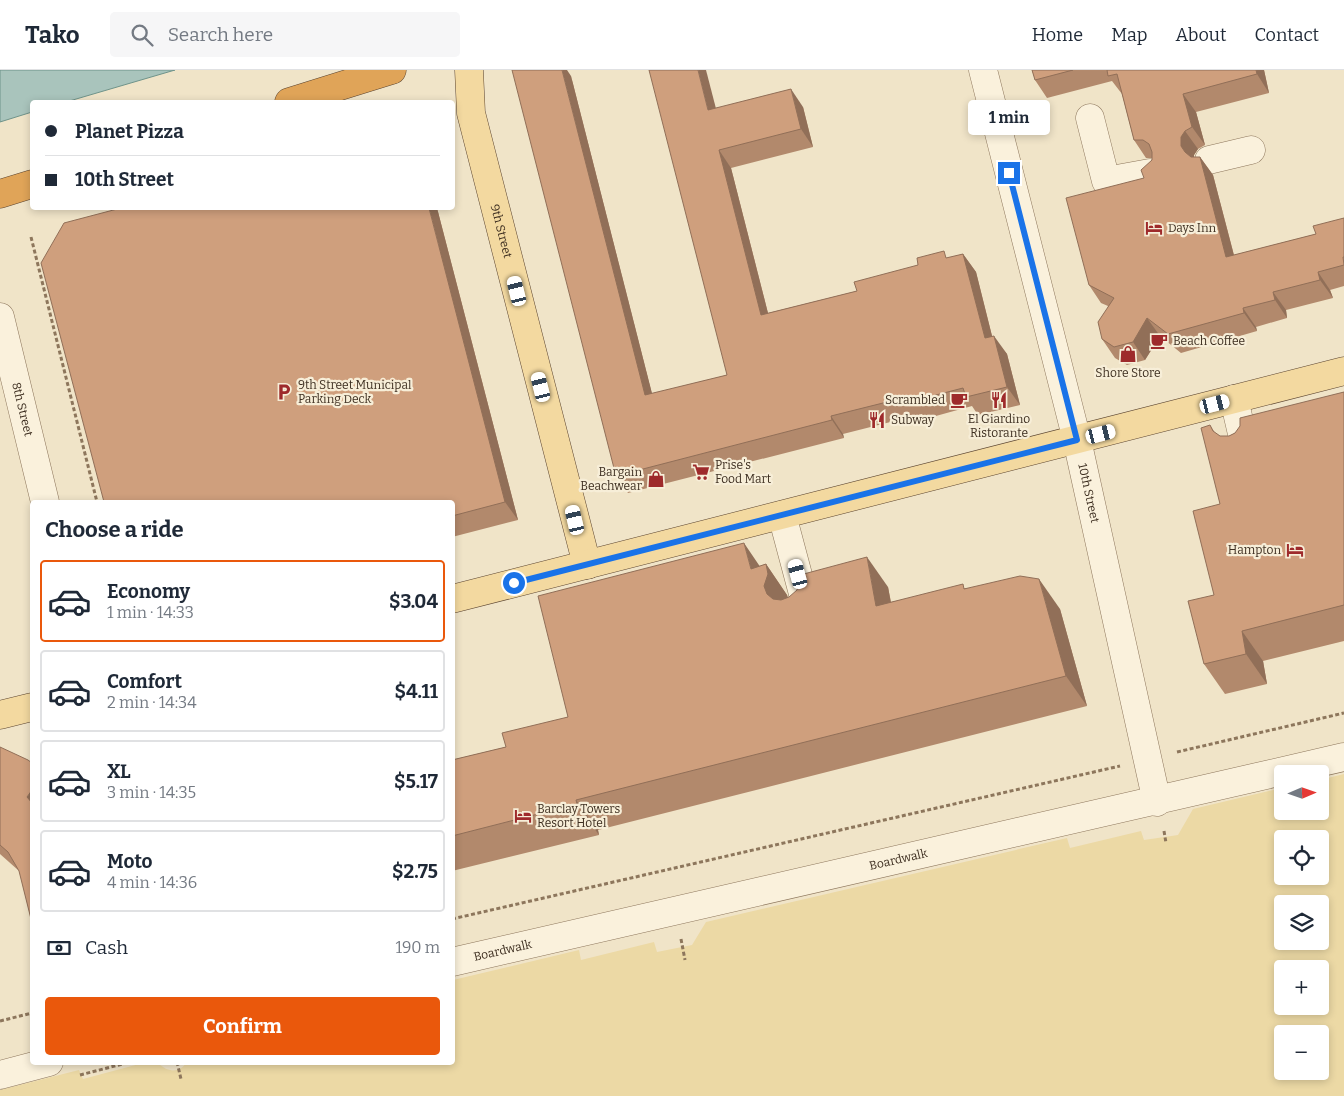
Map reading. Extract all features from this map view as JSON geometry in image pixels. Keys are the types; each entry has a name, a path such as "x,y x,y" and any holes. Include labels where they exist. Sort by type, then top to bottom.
{"highway":[{"path":"295,100 392,70"},
{"path":"0,194 30,185"}],"main road":[{"name":"9th Street","path":"469,70 471,113 587,565"},
{"path":"455,598 1344,371"},
{"path":"0,715 30,707"}],"street":[{"name":"10th Street","path":"983,70 1077,440 1157,802"},
{"path":"1090,118 1106,181 1150,173"},
{"path":"1209,160 1251,150"},
{"name":"8th Street","path":"0,317 3,345 44,500"},
{"path":"1234,399 1246,451"},
{"path":"782,515 806,605 806,612 801,615"},
{"name":"Boardwalk","path":"455,961 1157,802 1344,757"},
{"path":"0,1075 38,1065"}],"path":[{"path":"31,237 97,500"},
{"path":"455,918 1344,713"},
{"path":"680,932 685,960"},
{"path":"0,1022 30,1014"},
{"path":"80,1075 118,1065"},
{"path":"177,1065 181,1079"}],"sand":[{"path":"1344,774 1344,1096 0,1096 0,1090 79,1070 83,1079 136,1065 161,1065 169,1070 177,1070 185,1065 455,1065 455,980 579,950 581,960 654,942 657,952 692,945 706,922 1067,838 1070,848 1141,831 1144,840 1178,835 1193,809 1274,790 1274,820 1329,820 1329,778"}],"water":[{"path":"0,70 175,70 73,100 30,100 30,113 0,122"}],"building":[{"path":"512,70 562,70 645,395 727,375 649,70 698,70 708,110 791,89 801,129 719,150 761,315 857,291 854,282 918,265 917,258 944,251 946,258 963,254 985,338 994,336 1007,387 966,397 963,388 913,401 911,396 831,416 832,420 616,476"},
{"path":"1032,70 1073,70 1035,80"},
{"name":"Days Inn","path":"1107,70 1256,70 1257,74 1183,94 1192,127 1185,131 1181,137 1181,146 1191,157 1200,157 1226,257 1316,234 1313,226 1344,218 1344,265 1318,272 1320,280 1273,292 1275,300 1243,308 1244,313 1168,334 1147,318 1133,342 1114,347 1102,339 1098,322 1114,298 1089,285 1066,198 1144,178 1141,170 1152,160 1149,144 1143,140 1134,140 1117,74 1108,76"},
{"name":"9th Street Municipal Parking Deck","path":"113,210 430,210 505,502 455,515 455,500 103,500 41,263 64,223"},
{"name":"Hampton","path":"1344,392 1344,605 1242,631 1246,654 1204,664 1188,601 1214,595 1193,511 1220,504 1201,428 1210,425 1213,431 1220,436 1229,436 1235,433 1240,426 1240,418"},
{"path":"744,543 751,569 766,564 768,574 764,586 767,594 773,599 781,600 789,597 797,590 800,575 867,557 876,606 963,584 964,589 1020,576 1039,579 1066,676 576,800 577,804 455,835 455,759 506,747 502,733 568,717 538,596"},
{"path":"0,747 30,762 30,793 27,797 30,801 30,915 19,871 8,852 0,845"}],"place":[{"name":"Days Inn","path":"1154,228"},
{"name":"Beach Coffee","path":"1159,341"},
{"name":"Shore Store","path":"1128,354"},
{"name":"9th Street Municipal Parking Deck","path":"284,392"},
{"name":"Scrambled","path":"959,400"},
{"name":"El Giardino Ristorante","path":"999,400"},
{"name":"Subway","path":"877,420"},
{"name":"Prise's Food Mart","path":"701,472"},
{"name":"Bargain Beachwear","path":"656,479"},
{"name":"Hampton","path":"1295,550"},
{"name":"Barclay Towers Resort Hotel","path":"523,816"}],"route":[{"path":"514,583 1077,440 1009,173"}]}
